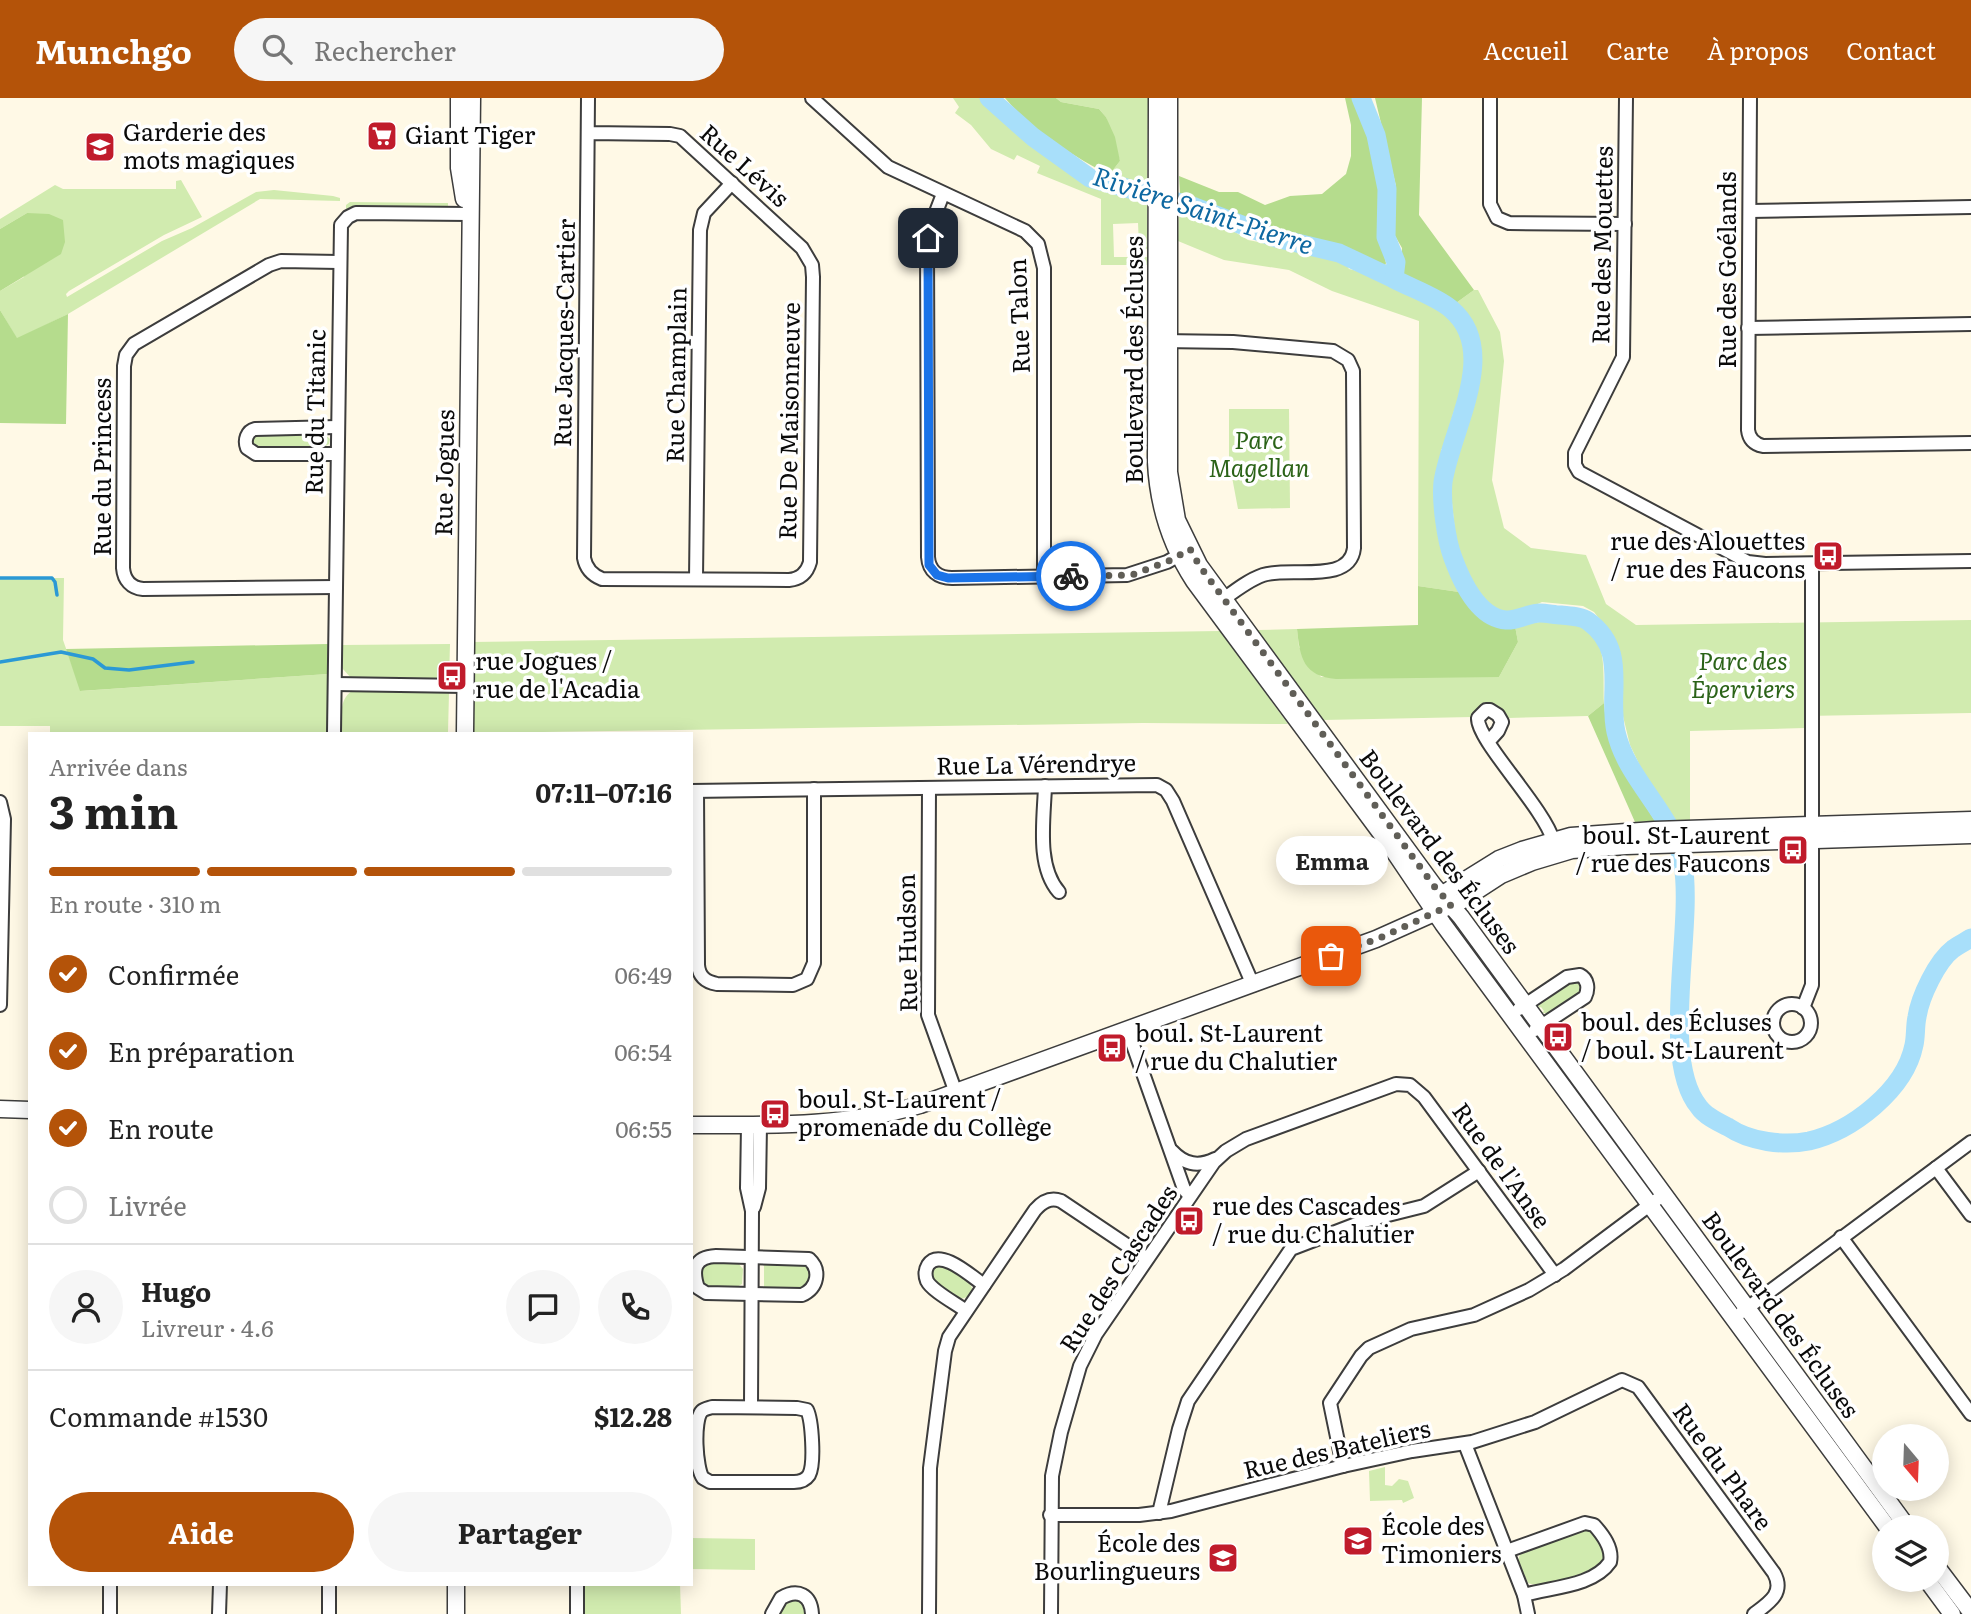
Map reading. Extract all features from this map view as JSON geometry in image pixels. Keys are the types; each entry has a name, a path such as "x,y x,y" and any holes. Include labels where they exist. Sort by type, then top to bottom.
{"street":[{"name":"Rue Jogues","path":"459,98 460,180 470,214"},
{"name":"Rue Jogues","path":"465,732 472,98"},
{"name":"Rue Jacques-Cartier","path":"588,98 584,562 587,569 602,579 696,579"},
{"name":"Rue Talon","path":"812,98 888,167 1025,231 1035,240 1043,257 1044,576"},
{"name":"Boulevard des Écluses","path":"1157,98 1163,187 1162,341 1170,491 1184,552 1439,904 1510,1015 1533,1032 1863,1480 1896,1515"},
{"name":"Boulevard des Écluses","path":"1163,187 1170,98"},
{"path":"1490,98 1490,204 1500,221 1625,224"},
{"name":"Rue des Mouettes","path":"1626,98 1623,357 1576,449 1575,465 1585,477 1743,561 1812,564"},
{"name":"Rue des Goélands","path":"1750,98 1748,430 1752,441 1763,446 1971,443"},
{"name":"Rue Lévis","path":"588,133 680,136 802,248 812,265"},
{"name":"Rue Champlain","path":"696,579 700,230 704,214 732,183"},
{"path":"943,194 930,225 928,245 928,561 933,572 948,578 1132,575 1184,552"},
{"path":"1750,211 1971,207"},
{"name":"Rue du Titanic","path":"334,732 341,225 356,213 470,214"},
{"name":"Rue du Princess","path":"336,587 143,589 129,583 123,572 124,366 128,350 134,344 273,263 339,262"},
{"name":"Rue De Maisonneuve","path":"696,579 789,580 803,575 810,562 812,265"},
{"path":"1748,328 1971,324"},
{"path":"1162,341 1233,342 1333,351 1348,360 1353,371 1351,560 1338,570 1266,574 1252,580 1219,603"},
{"path":"337,427 255,429 248,432 245,444 249,451 256,454 337,454"},
{"path":"1803,1008 1812,985 1812,564 1971,561"},
{"path":"335,684 465,686"},
{"path":"1488,742 1545,819 1553,841"},
{"name":"Rue La Vérendrye","path":"694,791 1153,784 1166,790 1254,985"},
{"path":"1045,786 1044,860 1050,880 1059,892"},
{"name":"Rue Hudson","path":"929,788 928,1016 956,1093"},
{"path":"694,791 700,975 717,984 793,985 807,979 813,968 814,789"},
{"path":"0,802 4,813 0,1005"},
{"path":"1812,833 1971,820"},
{"path":"1439,904 1499,859 1583,834 1657,837 1812,833 1971,835"},
{"path":"693,1125 822,1124 907,1109 1382,937 1439,904 1546,857 1657,837"},
{"name":"Boulevard des Écluses","path":"1439,904 1525,1005 1533,1032"},
{"path":"1510,1015 1567,977 1580,975 1585,978 1585,997 1533,1032"},
{"path":"1128,1031 1184,1189 1190,1196"},
{"name":"Rue des Cascades","path":"1051,1614 1050,1515 1055,1460 1080,1366 1096,1334 1146,1258 1219,1157 1238,1143 1396,1084 1410,1085"},
{"name":"Rue de l'Anse","path":"1410,1085 1418,1090 1555,1275"},
{"path":"0,1109 28,1110"},
{"path":"751,1407 752,1211 759,1188 754,1125"},
{"path":"1740,1314 1971,1142"},
{"path":"1169,1146 1178,1157 1188,1163 1203,1164 1219,1157"},
{"path":"1936,1168 1971,1215"},
{"path":"1159,1513 1188,1401 1291,1249 1364,1221 1424,1206 1479,1171"},
{"path":"929,1614 931,1458 946,1342 1042,1202 1052,1199 1065,1203 1146,1258"},
{"path":"1343,1466 1330,1403 1363,1353 1411,1329 1457,1320 1489,1309 1529,1290 1555,1275 1656,1200"},
{"path":"1841,1237 1971,1414"},
{"path":"752,1256 808,1259 814,1265 814,1288 802,1295 751,1294 706,1293 698,1288 695,1278 696,1265 703,1258 752,1256"},
{"path":"966,1311 929,1284 925,1275 927,1266 933,1260 945,1259 984,1285"},
{"name":"Rue des Bateliers","path":"1050,1515 1159,1513 1343,1466 1412,1451 1465,1444 1535,1422 1622,1380"},
{"name":"Rue du Phare","path":"1622,1380 1638,1387 1774,1573 1779,1588 1773,1599 1754,1614"},
{"path":"712,1407 751,1407 807,1410 811,1423 811,1467 806,1478 794,1482 710,1482 700,1475 697,1454 700,1413 712,1407"},
{"path":"1465,1444 1524,1595 1528,1614"},
{"name":"Boulevard des Écluses","path":"1863,1480 1881,1515"},
{"path":"1507,1551 1585,1523 1598,1528 1610,1550 1609,1565 1594,1575 1524,1595"},
{"path":"1949,1585 1966,1611"},
{"path":"110,1586 110,1614"},
{"path":"219,1614 220,1586"},
{"path":"329,1614 330,1586"},
{"path":"456,1586 456,1614"},
{"path":"577,1586 577,1614"},
{"path":"1936,1592 1952,1614"},
{"path":"772,1614 781,1598 796,1593 809,1599 812,1614"}],"green space":[{"path":"953,98 987,98 1029,138 1064,165 1093,181 1147,202 1147,249 1139,246 1138,223 1113,224 1114,257 1147,257 1147,265 1101,265 1101,199 1037,173 1040,166 1017,155 1014,160 991,149 971,125 955,113 959,107"},
{"path":"1005,98 1056,98 1061,102 1099,109 1106,117 1115,137 1120,161 1109,175 1040,132"},
{"path":"1056,98 1148,98 1147,189 1109,175 1120,161 1106,117 1099,109 1061,102"},
{"path":"1345,98 1352,98 1368,135 1378,169 1379,234 1386,263 1383,271 1330,246 1288,237 1180,193 1179,176 1219,192 1238,192 1265,205 1290,196 1322,194 1346,174 1351,156 1351,125"},
{"path":"1375,98 1422,98 1419,215 1474,290 1456,303 1401,274 1402,248 1394,234 1396,186"},
{"path":"181,180 202,217 164,235 69,291 67,297 162,241 192,228 256,192 274,190 333,196 340,198 340,201 260,199 68,314 17,339 0,310 0,291 24,277 27,213 0,229 0,219 55,185 63,189 176,189 176,181"},
{"path":"350,202 448,203 448,207 355,205 346,209"},
{"path":"1179,210 1212,218 1248,240 1342,258 1349,269 1382,279 1420,297 1437,308 1463,334 1469,349 1469,374 1454,411 1447,442 1441,450 1440,522 1446,557 1459,592 1418,586 1419,321 1332,291 1289,270 1224,260 1178,241"},
{"path":"27,213 49,214 63,220 65,242 61,254 0,291 0,229"},
{"name":"Parc des Éperviers","path":"1478,290 1500,332 1504,361 1492,480 1504,528 1531,548 1586,555 1606,604 1636,625 1971,620 1971,713 1805,716 1804,728 1690,731 1690,820 1673,820 1652,791 1630,745 1621,708 1621,665 1611,634 1594,612 1583,606 1542,602 1518,613 1505,615 1489,607 1480,598 1454,550 1452,542 1455,531 1449,475 1479,374 1477,336 1456,303"},
{"path":"0,310 17,338 68,314 66,424 0,423"},
{"name":"Parc Magellan","path":"1229,409 1289,409 1290,508 1238,509 1229,461"},
{"path":"323,433 330,439 329,444 324,447 256,448 251,439 256,434"},
{"path":"0,578 64,578 63,640 81,691 328,674 327,732 50,732 50,726 0,726"},
{"path":"1418,586 1459,592 1483,616 1497,623 1515,626 1518,642 1499,677 1336,679 1310,670 1302,657 1297,629 1418,625"},
{"path":"1546,621 1582,627 1592,634 1599,644 1604,669 1604,703 1588,716 1508,718 1497,705 1485,703 1481,704 1472,717 1323,720 1257,630 1297,629 1299,647 1321,677 1499,677 1518,642 1515,626"},
{"path":"1220,631 1288,724 1143,723 471,732 472,642"},
{"path":"328,644 328,674 80,691 66,649"},
{"path":"450,644 449,679 352,679 342,668 342,645"},
{"path":"352,691 449,693 448,732 342,732 341,715"},
{"path":"1604,703 1615,751 1655,821 1635,822 1588,716"},
{"path":"1571,982 1579,984 1580,995 1549,1013 1542,1013 1544,1011 1541,1007 1538,1008 1540,1001"},
{"path":"709,1262 738,1263 743,1269 742,1284 735,1288 705,1286 701,1270"},
{"path":"764,1263 804,1264 809,1270 809,1282 798,1289 764,1288"},
{"path":"937,1265 946,1266 970,1284 970,1296 961,1299 934,1281 931,1271"},
{"path":"1385,1467 1385,1485 1392,1486 1399,1479 1408,1481 1414,1498 1403,1503 1402,1500 1370,1501 1369,1471"},
{"path":"1584,1528 1591,1530 1599,1541 1604,1553 1603,1562 1587,1571 1555,1582 1536,1585 1528,1583 1518,1561 1520,1554"},
{"path":"693,1538 755,1539 755,1570 693,1569"},
{"path":"583,1586 680,1586 681,1614 585,1614"},
{"path":"795,1599 804,1604 806,1614 779,1614 782,1603"}],"waterway":[{"name":"Rivière Saint-Pierre","path":"989,98 1033,137 1090,178 1195,207 1276,238 1339,253 1394,279"},
{"path":"1361,98 1376,135 1387,189 1386,237 1396,262 1394,279 1451,309 1465,326 1472,346 1473,368 1469,391 1443,482 1446,531 1456,567 1472,597 1487,613 1496,618 1510,620 1540,613 1575,616 1588,621 1601,633 1613,659 1614,717 1622,750 1678,846 1683,864 1685,891 1679,1026 1681,1058 1687,1085 1699,1107 1708,1116 1737,1132 1778,1143 1809,1141 1825,1136 1859,1118 1888,1093 1900,1078 1909,1062 1914,1045 1916,1020 1930,980 1947,955 1971,938"},
{"path":"0,578 52,578 57,595"},
{"path":"0,662 61,652 93,659 105,668 129,670 193,662"}],"way so far":[{"path":"1071,576 1132,575 1171,560 1190,549 1281,678 1434,886 1451,905 1382,937 1331,956"}],"place":[{"name":"Giant Tiger","path":"382,136"},
{"name":"Garderie des mots magiques","path":"100,147"},
{"name":"rue des Alouettes / rue des Faucons","path":"1828,556"},
{"name":"rue Jogues / rue de l'Acadia","path":"452,676"},
{"name":"boul. St-Laurent / rue des Faucons","path":"1793,850"},
{"name":"Emma","path":"1331,956"},
{"name":"boul. des Écluses / boul. St-Laurent","path":"1558,1037"},
{"name":"boul. St-Laurent / rue du Chalutier","path":"1112,1048"},
{"name":"boul. St-Laurent / promenade du Collège","path":"775,1114"},
{"name":"rue des Cascades / rue du Chalutier","path":"1189,1221"},
{"name":"École des Timoniers","path":"1358,1541"},
{"name":"École des Bourlingueurs","path":"1223,1558"}],"route":[{"path":"928,238 929,565 937,575 948,578 1071,576"}]}
